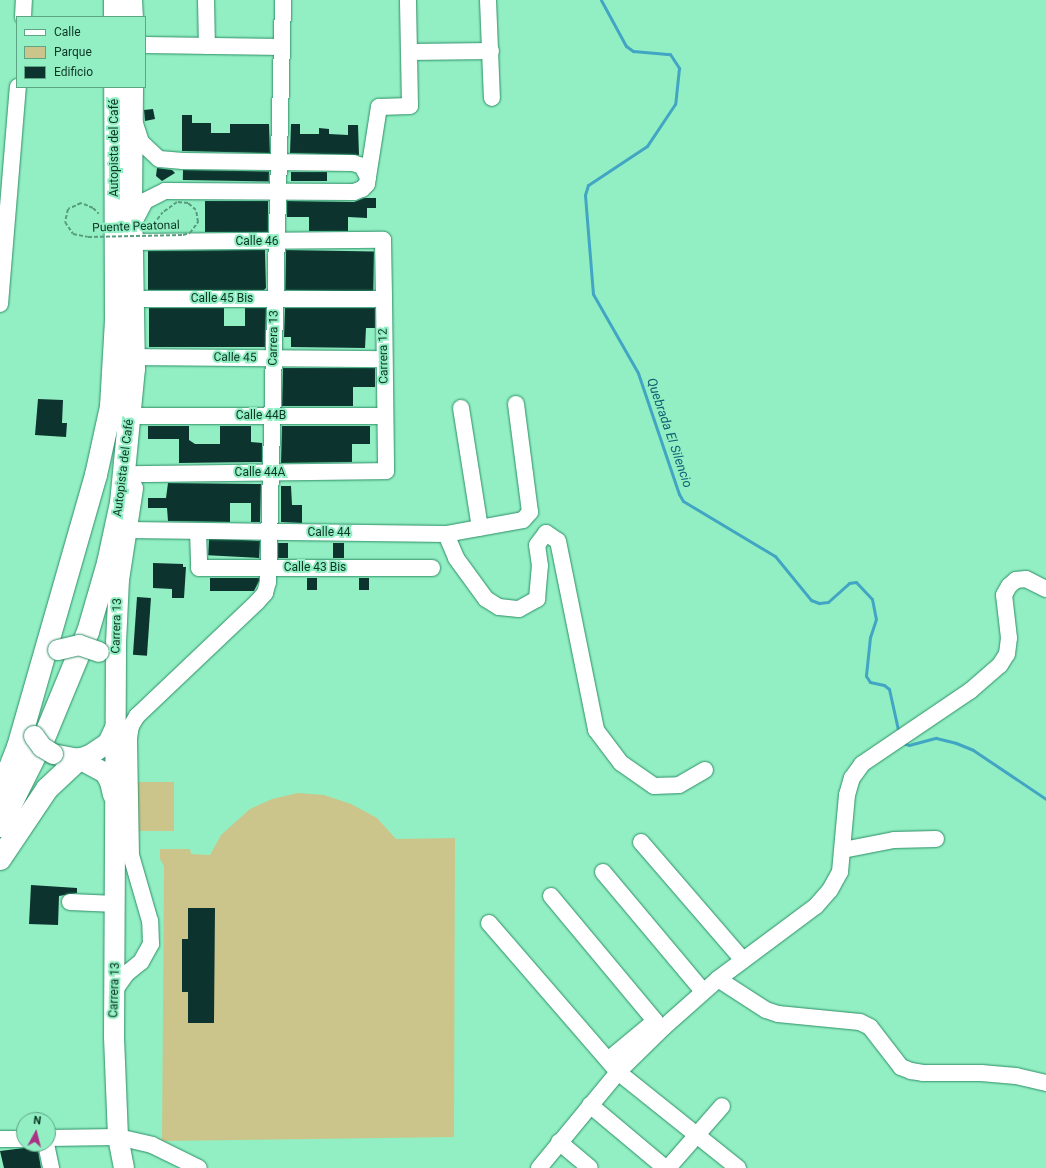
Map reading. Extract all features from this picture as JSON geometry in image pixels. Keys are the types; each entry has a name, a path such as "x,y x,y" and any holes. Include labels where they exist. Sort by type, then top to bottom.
{"highway":[{"path":"115,0 115,16"},
{"path":"132,0 132,16"},
{"name":"Autopista del Café","path":"0,793 18,747 96,476 111,407 116,319 115,88"},
{"name":"Autopista del Café","path":"0,826 63,695 88,632 99,596 121,503 134,363 133,298 136,239 132,88"},
{"path":"0,859 47,789 79,759"}],"main road":[{"name":"Carrera 13","path":"124,1168 118,1136 114,1036 117,812 116,679 117,612 134,474 138,416 134,363"},
{"path":"39,671 47,659 58,650 79,645 99,652 113,668 116,679"},
{"path":"31,698 34,736 42,746 53,754 79,759 99,750 108,743 116,726"},
{"name":"Carrera 13","path":"79,759 105,773 110,782 117,812"}],"street":[{"path":"23,16 24,0"},
{"path":"206,0 207,46"},
{"name":"Carrera 13","path":"147,954 151,944 150,921 131,855 129,738 131,726 137,716 257,602 264,593 269,568 283,0"},
{"path":"136,239 139,209 145,201 157,193 278,191 354,192 367,184 378,107 410,106 408,0"},
{"path":"488,0 492,98"},
{"path":"146,45 282,47"},
{"path":"409,52 491,51"},
{"path":"0,304 18,88"},
{"path":"132,110 136,132 141,142 159,159 353,163 362,166 368,177"},
{"name":"Calle 46","path":"136,239 277,242 383,240"},
{"name":"Carrera 12","path":"383,240 386,472"},
{"name":"Calle 45 Bis","path":"133,298 384,299"},
{"name":"Calle 45","path":"134,363 274,358 384,359"},
{"name":"Calle 44","path":"127,530 270,533 446,534 523,520 528,517 530,512 516,404"},
{"path":"461,408 480,528"},
{"name":"Calle 44B","path":"138,416 385,416"},
{"name":"Calle 44A","path":"134,474 386,472"},
{"name":"Calle 43 Bis","path":"198,532 198,568 432,568"},
{"path":"446,534 456,558 486,599 499,608 519,609 537,600 540,566 537,545 546,533 558,541 596,730 621,764 654,786 679,785 705,770"},
{"path":"613,1066 718,979 816,906 830,890 840,872 847,795 852,778 862,764 977,686 1000,665 1007,654 1009,638 1004,595 1009,586 1016,580 1026,579 1046,589"},
{"path":"843,850 894,840 936,839"},
{"path":"641,842 744,960"},
{"path":"603,872 703,991"},
{"path":"539,1168 590,1105 613,1066 655,1021 551,896"},
{"path":"70,902 116,904"},
{"path":"489,923 613,1066 738,1168"},
{"path":"116,946 123,959 130,961 147,954"},
{"path":"115,990 126,974 147,954"},
{"path":"718,979 766,1010 778,1014 803,1019 860,1022 870,1027 901,1067 923,1073 988,1074 1046,1084"},
{"path":"590,1105 665,1168"},
{"path":"668,1168 722,1106"},
{"path":"56,1138 118,1136 152,1145 199,1168"},
{"path":"0,1140 16,1139"},
{"path":"559,1142 590,1168"},
{"path":"48,1152 51,1168"}],"path":[{"name":"Puente Peatonal","path":"93,208 81,203 68,209 65,222 73,234 88,237 183,235 190,233 198,222 196,210 188,203 177,202 163,212 151,224 136,239"}],"green space":[{"path":"138,782 174,782 174,831 138,831"},
{"path":"298,793 324,795 351,804 377,818 396,839 455,838 454,1137 162,1141 164,866 160,859 160,849 190,849 191,854 210,855 221,835 250,809 272,799"}],"building":[{"path":"153,109 155,119 145,121 144,110"},
{"path":"182,115 192,115 192,123 211,123 211,133 230,133 230,124 269,124 270,153 182,151"},
{"path":"291,124 300,124 300,134 319,134 319,128 329,129 329,134 348,135 348,125 358,125 359,155 290,153"},
{"path":"157,168 172,170 175,173 162,181 156,176"},
{"path":"183,170 269,172 269,181 183,180"},
{"path":"291,172 327,172 327,181 291,181"},
{"path":"364,198 376,198 376,208 367,208 367,218 348,217 348,231 309,231 309,217 287,217 287,201 354,202"},
{"path":"205,201 268,201 268,232 205,232"},
{"path":"265,250 266,288 264,290 148,290 148,251"},
{"path":"286,250 374,252 373,292 285,290"},
{"path":"149,308 224,308 224,326 245,326 245,308 266,308 265,347 149,347"},
{"path":"285,308 375,308 375,328 366,328 365,348 291,347 291,337 284,337"},
{"path":"283,368 375,368 375,387 353,387 353,406 282,406"},
{"path":"38,399 63,400 62,423 67,423 66,437 35,435"},
{"path":"148,426 189,426 189,440 195,444 220,444 220,426 251,426 251,442 262,443 262,462 179,463 179,439 148,439"},
{"path":"282,426 370,426 370,444 352,444 352,462 281,463"},
{"path":"168,483 261,484 260,522 251,522 251,503 230,503 230,522 168,521 167,508 148,508 148,498 166,498"},
{"path":"281,486 291,486 292,505 302,505 302,523 281,522"},
{"path":"209,538 260,541 259,558 208,555"},
{"path":"278,543 288,543 288,558 278,558"},
{"path":"333,543 344,543 344,558 333,558"},
{"path":"153,563 183,564 183,567 186,567 184,598 172,598 172,589 153,588"},
{"path":"210,578 259,578 259,581 254,591 210,591"},
{"path":"307,578 317,578 317,590 307,590"},
{"path":"359,578 369,578 369,590 359,590"},
{"path":"137,597 151,598 147,656 133,655"},
{"path":"31,885 77,888 77,893 59,896 58,925 29,924"},
{"path":"188,908 215,908 214,1023 188,1023 188,992 182,992 182,939 188,939"},
{"path":"16,1149 16,1152 38,1152 41,1168 4,1168 0,1151"}],"waterway":[{"name":"Quebrada El Silencio","path":"601,0 626,46 633,51 670,54 679,68 675,104 647,146 588,185 585,195 593,294 638,373 679,494 683,501 775,556 811,600 819,603 828,602 849,583 856,582 872,599 876,619 870,637 866,676 870,682 884,685 889,689 899,734"},
{"name":"Quebrada El Silencio","path":"902,743 909,745 936,738 956,743 973,750 1046,799"}]}
